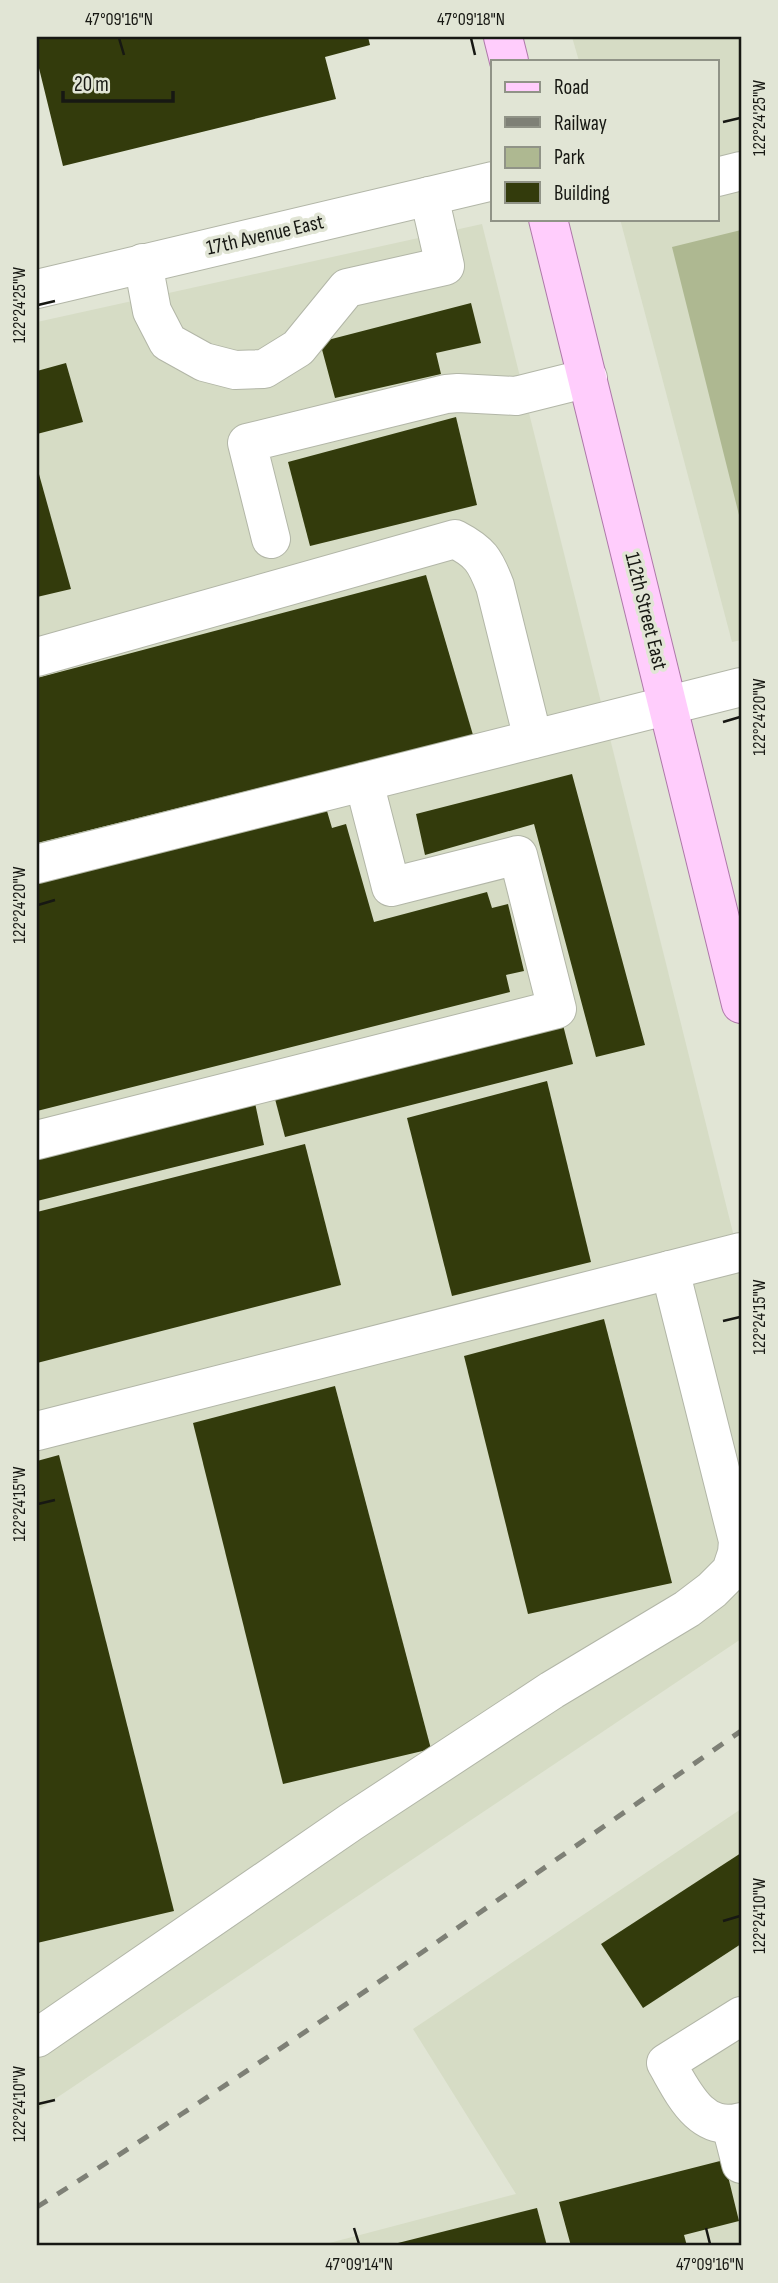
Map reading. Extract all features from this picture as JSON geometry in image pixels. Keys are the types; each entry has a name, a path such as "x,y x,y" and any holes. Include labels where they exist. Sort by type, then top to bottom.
{"main road":[{"path":"503,37 509,60"},
{"name":"112th Street East","path":"548,220 741,1004"}],"street":[{"path":"718,177 741,171"},
{"name":"17th Avenue East","path":"37,289 491,181"},
{"path":"143,263 152,311 169,342 204,362 235,370 264,369 298,348 347,288 445,266 429,196"},
{"path":"271,539 247,443 446,394 516,396 588,378"},
{"path":"37,657 455,539 475,550 491,578 533,739"},
{"path":"37,864 741,687"},
{"path":"37,1140 556,1009 518,855 391,887 363,782"},
{"path":"37,1431 741,1252"},
{"path":"37,2038 351,1822 552,1690 687,1609 731,1571 738,1541 670,1270"},
{"path":"737,2027 666,2063 693,2107 707,2120 736,2123 741,2165"}],"shaded area":[{"path":"572,37 741,37 741,640 732,642 620,220 718,220 718,60 579,60"},
{"path":"482,224 741,1265 741,1639 37,2111 37,322"},
{"path":"741,1809 741,2246 318,2246 516,2194 413,2029"}],"green space":[{"path":"741,230 741,523 672,247"}],"building":[{"path":"37,37 368,37 370,45 325,57 336,99 63,166 37,60"},
{"path":"471,303 481,343 436,353 441,374 335,398 320,342"},
{"path":"66,363 83,422 37,434 37,371"},
{"path":"456,417 477,505 310,546 288,462"},
{"path":"37,467 71,589 37,597"},
{"path":"426,575 473,735 37,843 37,678"},
{"path":"572,774 645,1045 596,1057 534,824 425,855 416,814"},
{"path":"327,811 332,828 346,824 374,922 487,892 492,908 508,904 524,971 506,975 510,992 37,1111 37,883"},
{"path":"563,1025 573,1064 285,1137 275,1099"},
{"path":"547,1081 591,1262 452,1296 407,1118"},
{"path":"255,1103 264,1145 37,1201 37,1160"},
{"path":"305,1144 341,1285 37,1363 37,1212"},
{"path":"604,1319 672,1583 528,1614 464,1356"},
{"path":"335,1386 431,1749 283,1784 193,1423"},
{"path":"59,1455 174,1911 37,1943 37,1461"},
{"path":"741,1853 741,1944 643,2008 601,1944"},
{"path":"724,2160 739,2221 684,2235 687,2246 571,2246 559,2202"},
{"path":"537,2208 547,2246 390,2246 390,2245"}],"railway":[{"path":"37,2207 304,2033 741,1731"}]}
